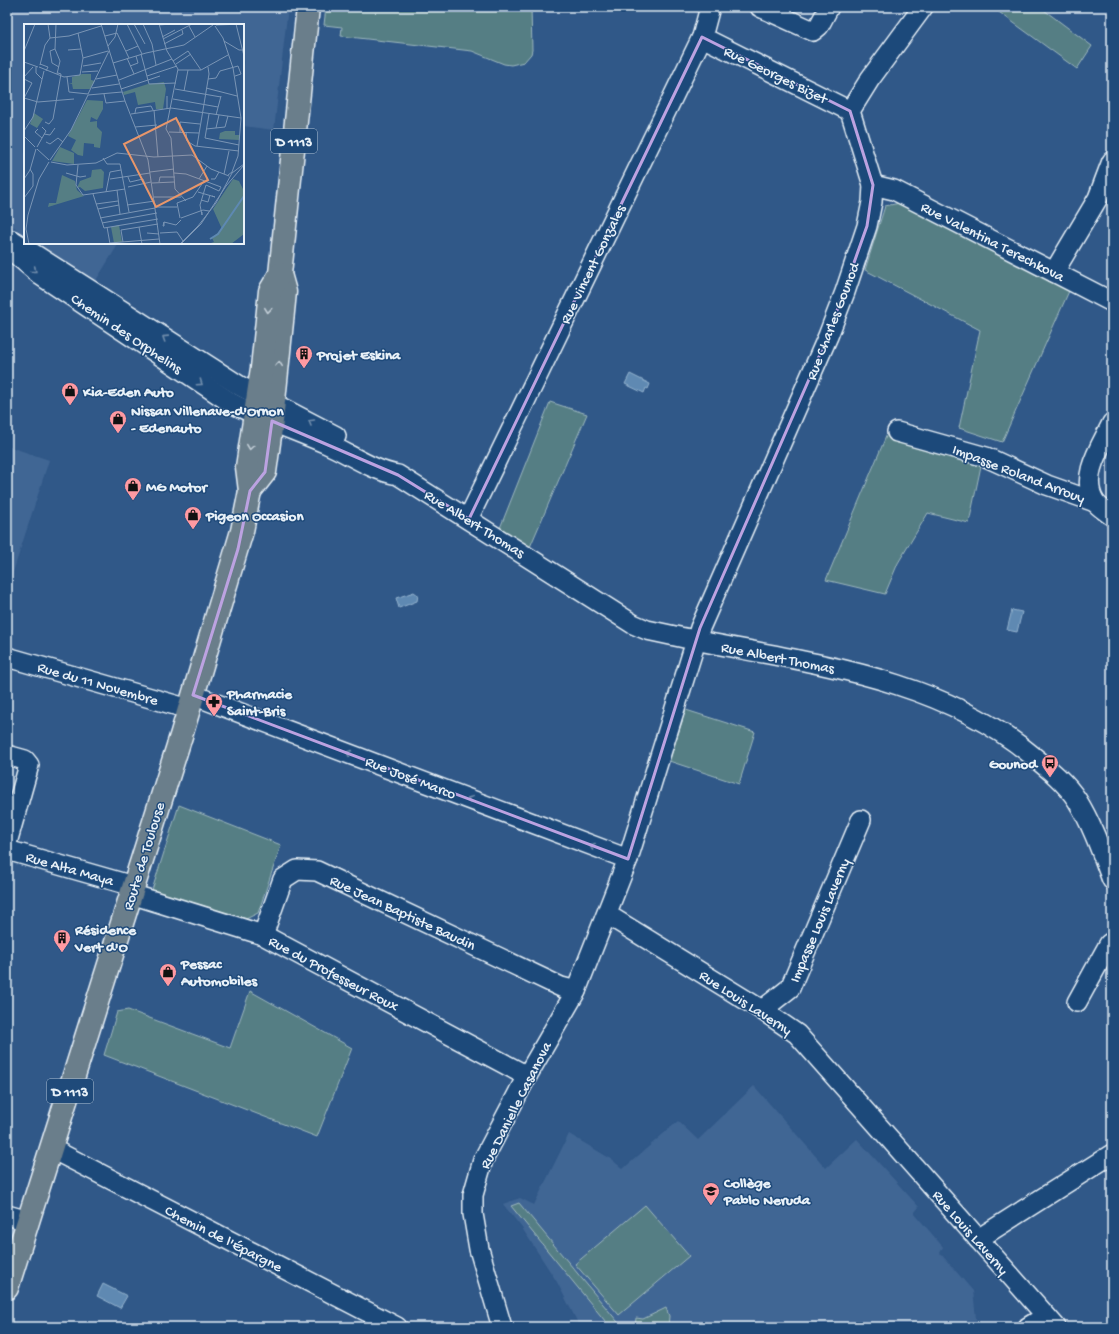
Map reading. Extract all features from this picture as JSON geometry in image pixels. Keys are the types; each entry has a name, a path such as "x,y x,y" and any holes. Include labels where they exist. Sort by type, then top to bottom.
{"main road":[{"name":"Route de Toulouse","path":"7,1288 52,1149 191,702 239,543 250,491 265,472 264,408 286,292 280,274 308,7"}],"street":[{"name":"Rue Vincent Gonzales","path":"468,519 702,37 710,7"},
{"path":"760,7 813,31 819,26 829,7"},
{"path":"850,111 870,79 923,7"},
{"name":"Rue Georges Bizet","path":"702,37 850,111"},
{"name":"Rue Charles Gounod","path":"696,640 835,320 867,226 872,202 873,185 850,111"},
{"path":"1054,272 1098,198 1112,162"},
{"name":"Rue Valentina Terechkova","path":"873,185 894,190 1112,302"},
{"name":"Chemin des Orphelins","path":"7,238 19,243 214,369 264,408"},
{"name":"Chemin des Orphelins","path":"7,243 22,260 52,283 204,385 264,408"},
{"name":"Rue Albert Thomas","path":"264,408 328,444 383,471 398,475 634,624 647,630 852,671 895,684 950,704 981,719 1005,733 1056,775 1076,800 1093,831 1112,880"},
{"path":"1112,423 1092,467 1088,485 1096,502 1112,516"},
{"name":"Impasse Roland Arrouy","path":"896,432 986,457 1047,485 1096,502"},
{"path":"608,915 628,859 696,640"},
{"name":"Rue du 11 Novembre","path":"7,657 191,702"},
{"name":"Rue José Marco","path":"191,702 628,859"},
{"path":"7,755 25,760 29,765 7,843"},
{"name":"Impasse Louis Laverny","path":"762,1010 790,988 861,820"},
{"name":"Rue Alta Maya","path":"7,850 132,890"},
{"name":"Rue Jean Baptiste Baudin","path":"263,935 283,879 297,870 317,871 561,987 576,990"},
{"name":"Rue du Professeur Roux","path":"132,890 263,935 527,1076"},
{"name":"Rue Louis Laverny","path":"608,915 762,1010 797,1034 1051,1321"},
{"name":"Rue Danielle Casanova","path":"502,1327 492,1298 476,1238 473,1214 473,1195 483,1160 527,1076 576,990 608,915"},
{"path":"1077,1002 1108,944 1112,942"},
{"name":"Chemin de l'Épargne","path":"52,1149 397,1327"},
{"path":"978,1239 1112,1154"},
{"path":"7,1214 28,1221"},
{"path":"1028,1327 1051,1321"}],"highlighted area":[{"path":"702,37 850,111 873,185 867,226 828,336 700,628 628,859 193,695 238,549 250,491 265,472 272,421 398,475 469,519"}],"shaded area":[{"path":"7,7 288,7 274,130 244,126 244,24 24,24 24,235 7,221"},
{"path":"37,244 118,244 95,282"},
{"path":"630,374 650,384 644,393 625,384"},
{"path":"7,446 49,460 7,591"},
{"path":"414,592 418,595 417,601 399,608 396,598"},
{"path":"1012,610 1022,612 1017,632 1007,630"},
{"name":"Collège Pablo Neruda","path":"754,1086 826,1168 857,1139 919,1207 914,1213 943,1247 940,1253 973,1291 977,1327 580,1327 557,1282 522,1228 503,1204 520,1198 534,1205 569,1134 611,1159 623,1169 678,1121 698,1140"},
{"path":"103,1284 127,1296 120,1308 97,1296"}],"green space":[{"path":"326,7 531,7 532,50 531,54 524,62 511,65 504,64 472,51 341,36 342,27 324,25"},
{"path":"992,7 1040,7 1092,46 1077,69"},
{"path":"900,203 1069,291 1002,442 959,428 980,330 865,270 885,206"},
{"path":"550,402 587,414 530,547 500,528"},
{"path":"887,434 955,451 982,461 969,523 928,513 898,563 885,594 826,580"},
{"path":"686,710 755,732 739,784 669,761"},
{"path":"179,805 281,845 258,913 246,919 152,890"},
{"path":"250,991 352,1048 317,1137 104,1055 117,1012 128,1010 230,1048"},
{"path":"519,1203 622,1327 610,1327 511,1206"},
{"path":"645,1205 689,1256 619,1315 575,1264"},
{"path":"666,1308 669,1316 668,1327 635,1327 636,1318 643,1319"}],"place":[{"name":"Projet Eskina","path":"304,369"},
{"name":"Kia-Eden Auto","path":"70,406"},
{"name":"Nissan Villenave-d'Ornon - Edenauto","path":"118,434"},
{"name":"MG Motor","path":"133,501"},
{"name":"Pigeon Occasion","path":"193,530"},
{"name":"Pharmacie Saint-Bris","path":"214,717"},
{"name":"Gounod","path":"1050,778"},
{"name":"Résidence Vert d'O","path":"62,953"},
{"name":"Pessac Automobiles","path":"168,987"},
{"name":"Collège Pablo Neruda","path":"711,1206"}]}
